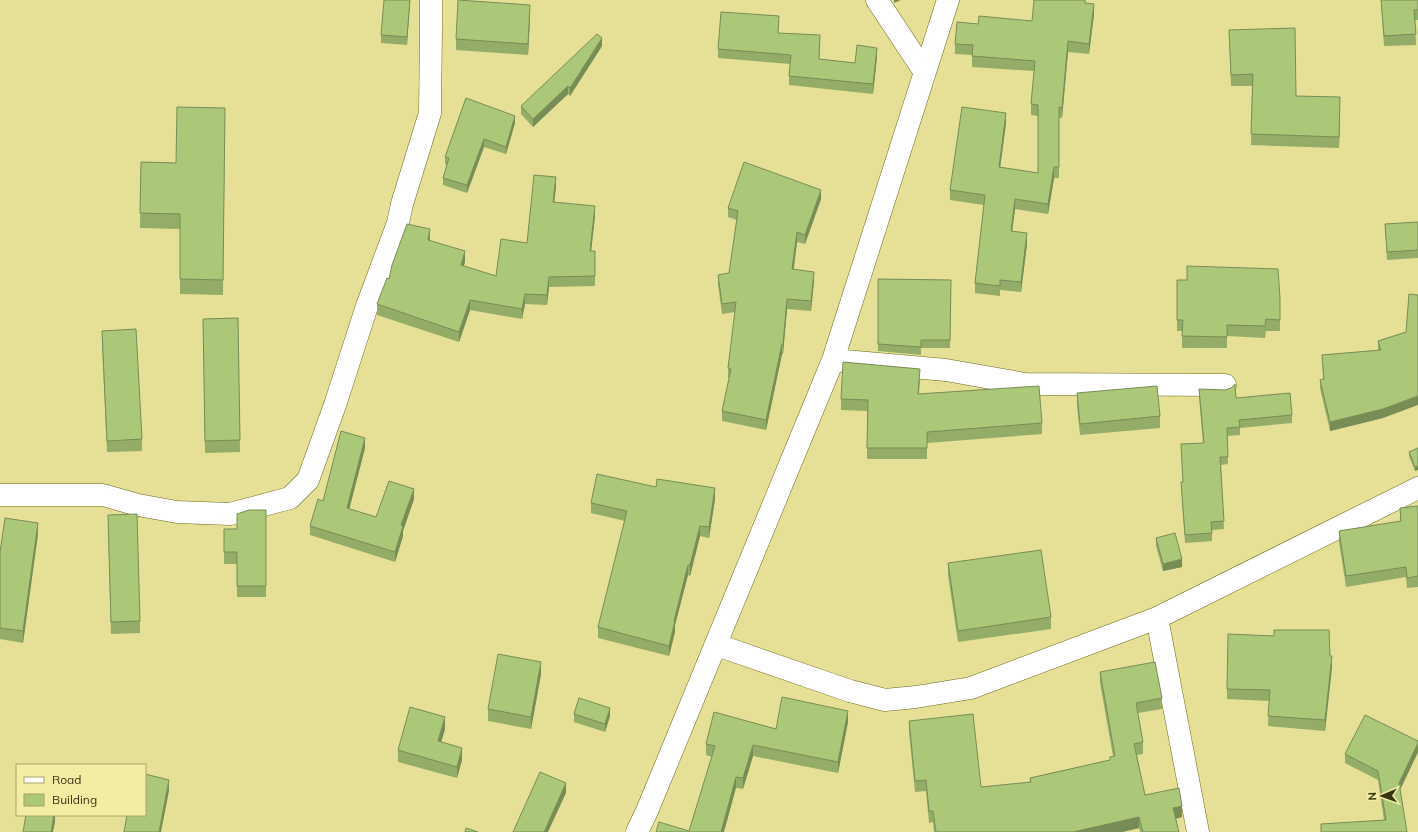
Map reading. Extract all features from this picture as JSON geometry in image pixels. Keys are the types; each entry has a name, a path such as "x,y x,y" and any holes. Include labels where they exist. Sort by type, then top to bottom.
{"street":[{"path":"0,495 103,495 138,505 177,512 230,514 290,498 308,480 335,405 367,306 398,223 402,204 430,113 431,0"},
{"path":"877,0 924,71"},
{"path":"637,832 833,360 924,71 948,0"},
{"path":"833,360 946,370 1025,384 1225,385"},
{"path":"716,644 850,691 885,700 916,697 971,688 1157,618 1418,488"},
{"path":"1157,618 1198,832"}],"building":[{"path":"384,0 410,0 407,37 381,35"},
{"path":"458,0 530,5 528,44 456,39"},
{"path":"1034,0 1085,0 1085,3 1094,4 1089,44 1068,41 1062,108 1059,107 1059,167 1054,167 1048,204 1015,199 1011,231 1027,233 1021,282 1000,280 1000,286 975,283 985,195 950,190 962,107 1006,113 999,167 1038,173 1038,105 1031,104 1035,61 972,56 973,45 955,44 957,22 978,24 979,16 1032,21"},
{"path":"1381,0 1418,0 1418,10 1414,10 1416,34 1384,36"},
{"path":"721,12 779,16 778,33 820,35 819,59 855,63 857,45 877,48 873,84 789,76 791,55 718,49"},
{"path":"1295,28 1296,96 1340,97 1339,137 1251,134 1253,74 1231,75 1229,30"},
{"path":"597,34 602,38 570,88 568,86 533,119 521,106"},
{"path":"466,98 515,116 506,147 484,139 467,185 443,178 449,158 445,157"},
{"path":"177,107 225,108 223,280 180,279 180,214 140,213 141,162 176,163"},
{"path":"744,162 821,190 805,235 797,232 792,269 814,272 811,301 787,299 783,344 766,420 722,411 731,369 728,368 736,302 722,304 718,275 729,273 738,211 728,208"},
{"path":"534,175 556,177 553,202 595,206 590,251 595,251 595,276 549,277 547,295 525,294 522,309 470,300 459,332 377,304 387,278 389,279 392,265 407,224 430,229 428,240 465,251 461,265 496,276 501,239 527,243"},
{"path":"1418,222 1418,250 1387,252 1385,224"},
{"path":"1187,266 1278,269 1280,320 1266,319 1265,326 1227,325 1227,337 1182,336 1183,320 1177,320 1177,280 1187,280"},
{"path":"878,279 951,280 950,340 921,340 921,347 878,344"},
{"path":"1409,294 1418,295 1418,396 1383,409 1330,422 1320,380 1324,379 1322,355 1381,350 1378,341 1406,332"},
{"path":"238,318 240,440 205,441 203,319"},
{"path":"136,329 142,439 107,441 102,331"},
{"path":"843,362 920,369 918,394 1039,386 1042,423 927,432 927,448 867,448 868,400 841,399"},
{"path":"1235,384 1236,398 1290,393 1292,415 1239,420 1240,427 1227,428 1228,457 1220,457 1224,521 1211,522 1212,533 1185,535 1181,482 1183,482 1181,444 1204,443 1199,389 1225,390 1231,388"},
{"path":"1157,386 1160,416 1080,424 1077,393"},
{"path":"341,431 365,438 347,508 376,517 389,481 414,489 401,525 403,526 395,552 310,526 318,499 323,501"},
{"path":"1418,448 1418,466 1415,467 1409,452"},
{"path":"597,474 656,487 657,479 715,488 709,527 700,526 690,565 688,565 669,646 598,627 627,511 591,503"},
{"path":"1418,506 1418,576 1407,578 1406,567 1346,576 1339,531 1401,521 1400,508"},
{"path":"249,510 266,510 266,586 237,586 237,552 224,552 224,529 237,529 237,514"},
{"path":"137,514 140,621 111,622 108,515"},
{"path":"5,518 38,523 23,631 0,628 0,552"},
{"path":"1175,533 1182,559 1163,564 1156,538"},
{"path":"1041,550 1051,617 958,631 948,563"},
{"path":"1274,630 1329,630 1330,656 1332,656 1325,720 1268,716 1270,690 1227,689 1228,634 1274,636"},
{"path":"498,654 541,662 531,717 488,709"},
{"path":"1155,662 1162,698 1136,703 1143,742 1134,744 1145,795 1179,788 1182,806 1173,808 1179,832 1143,832 1139,817 1073,832 936,832 933,811 929,811 926,780 915,781 909,721 973,714 981,787 1031,782 1030,778 1110,760 1110,757 1115,756 1100,672"},
{"path":"782,697 848,711 838,762 753,745 743,778 736,777 721,832 656,832 659,822 689,831 715,746 706,744 714,712 776,729"},
{"path":"579,698 610,708 605,724 574,714"},
{"path":"410,707 445,717 438,741 462,748 457,767 398,750"},
{"path":"1365,715 1418,741 1399,783 1407,832 1321,832 1321,824 1386,820 1378,771 1345,754"},
{"path":"540,772 566,783 544,832 513,832"},
{"path":"146,774 169,780 159,832 124,832 127,816 146,816"},
{"path":"26,816 54,816 51,832 23,832"},
{"path":"466,828 478,832 465,832"}]}
